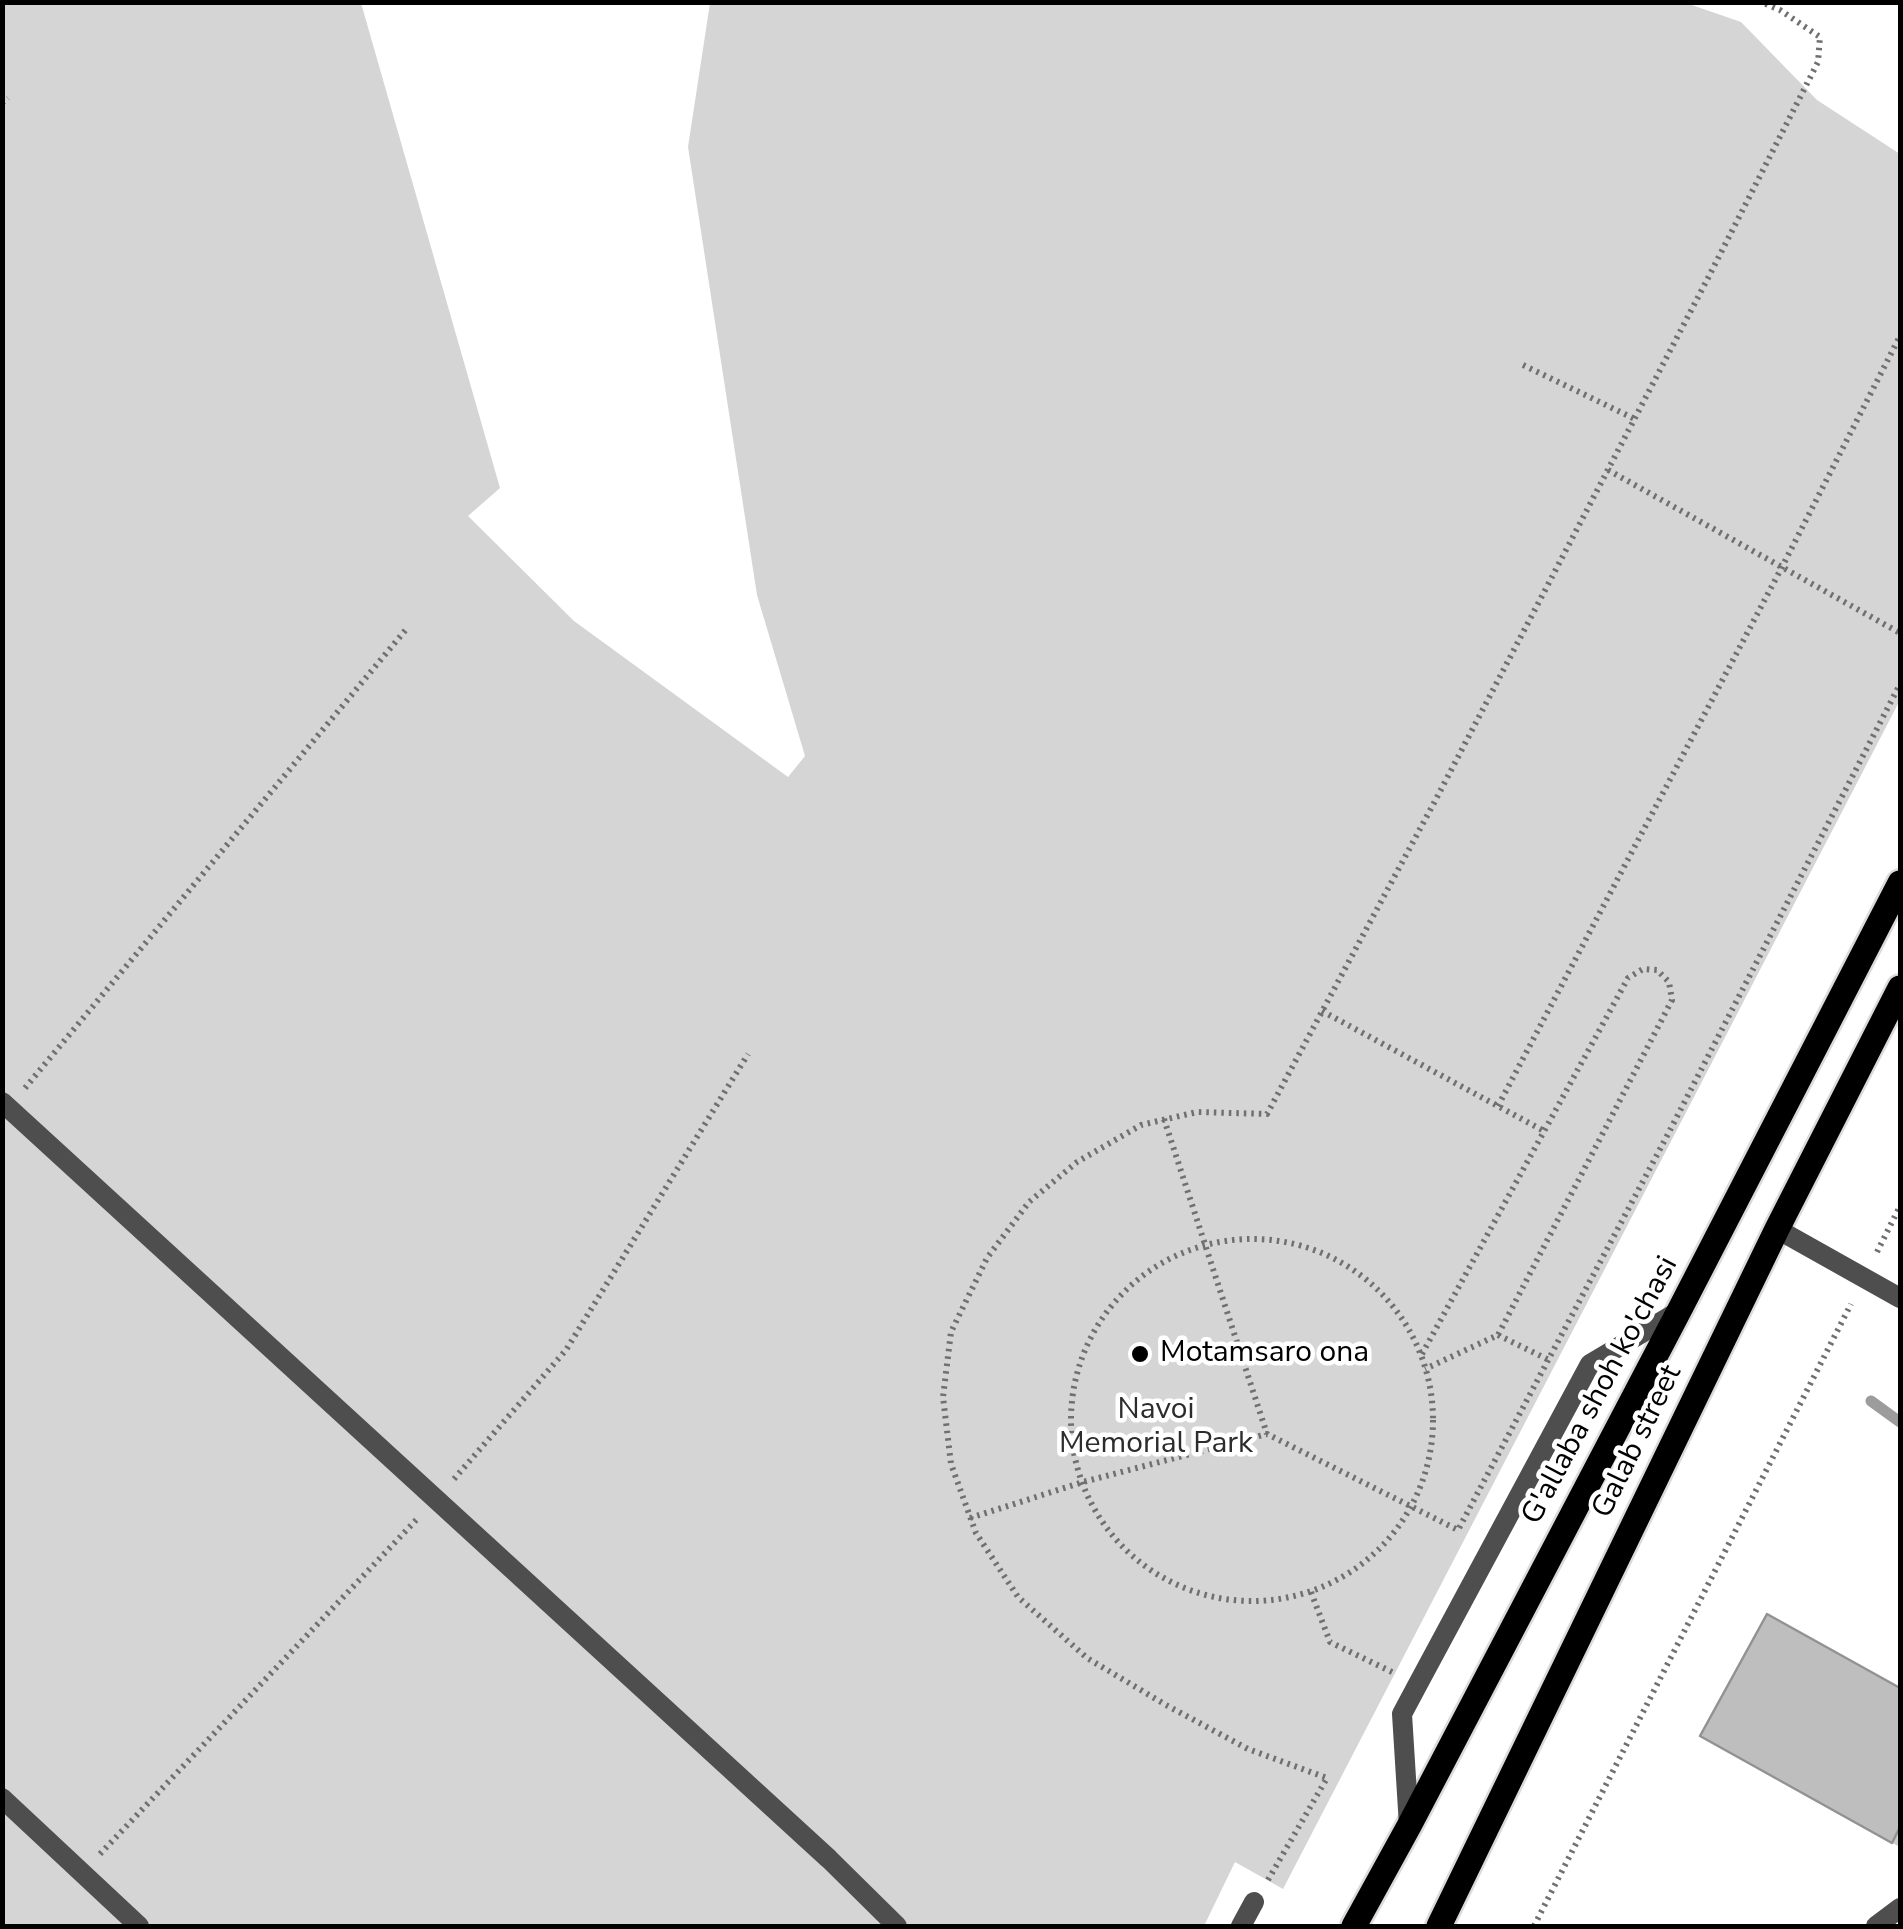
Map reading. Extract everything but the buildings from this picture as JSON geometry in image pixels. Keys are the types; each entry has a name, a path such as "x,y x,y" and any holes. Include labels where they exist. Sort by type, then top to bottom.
{"main road":[{"name":"G'allaba shoh ko'chasi","path":"1354,1926 1679,1312 1900,883"},
{"name":"Galab street","path":"1439,1926 1777,1230 1900,988"}],"street":[{"path":"6,1105 829,1859 884,1922"},
{"path":"1777,1230 1900,1298"},
{"path":"1409,1826 1402,1714 1590,1364 1679,1312"},
{"path":"2,1798 139,1926"},
{"path":"1241,1926 1254,1902"},
{"path":"1876,1926 1900,1908"}],"path":[{"path":"1254,1902 1327,1778 1248,1749 1166,1706 1087,1658 1018,1597 976,1533 951,1464 943,1397 951,1332 988,1258 1028,1202 1077,1162 1141,1125 1164,1119 1197,1112 1266,1114 1435,801 1818,62 1820,37 1761,2"},
{"path":"1498,1106 1900,336"},
{"path":"1523,365 1635,419"},
{"path":"1608,470 1900,633"},
{"path":"6,1105 408,627"},
{"path":"970,1518 1083,1482 1268,1434 1458,1530 1900,684"},
{"path":"1421,1356 1628,978 1643,969 1657,970 1669,982 1672,1000 1498,1335 1425,1369"},
{"path":"1322,1012 1544,1131"},
{"path":"1164,1119 1268,1434"},
{"path":"1534,1926 1900,1206"},
{"path":"1227,1238 1284,1240 1339,1259 1385,1294 1417,1342 1425,1369 1434,1397 1432,1455 1412,1509 1372,1558 1319,1590 1256,1603 1194,1593 1139,1563 1097,1516 1074,1458 1071,1394 1090,1334 1125,1288 1172,1256 1227,1238"},
{"path":"1498,1335 1583,1377"},
{"path":"1311,1592 1330,1642 1418,1684"}],"green space":[{"name":"Navoi Memorial Park","path":"3,3 361,3 500,488 468,516 574,621 788,777 805,756 757,595 688,147 710,3 1686,3 1741,22 1817,100 1900,154 1900,700 1283,1889 1235,1862 1204,1926 3,1926"}],"waterway":[{"path":"1871,1401 1900,1422"}],"place":[{"name":"Motamsaro ona","path":"1140,1354"}]}
